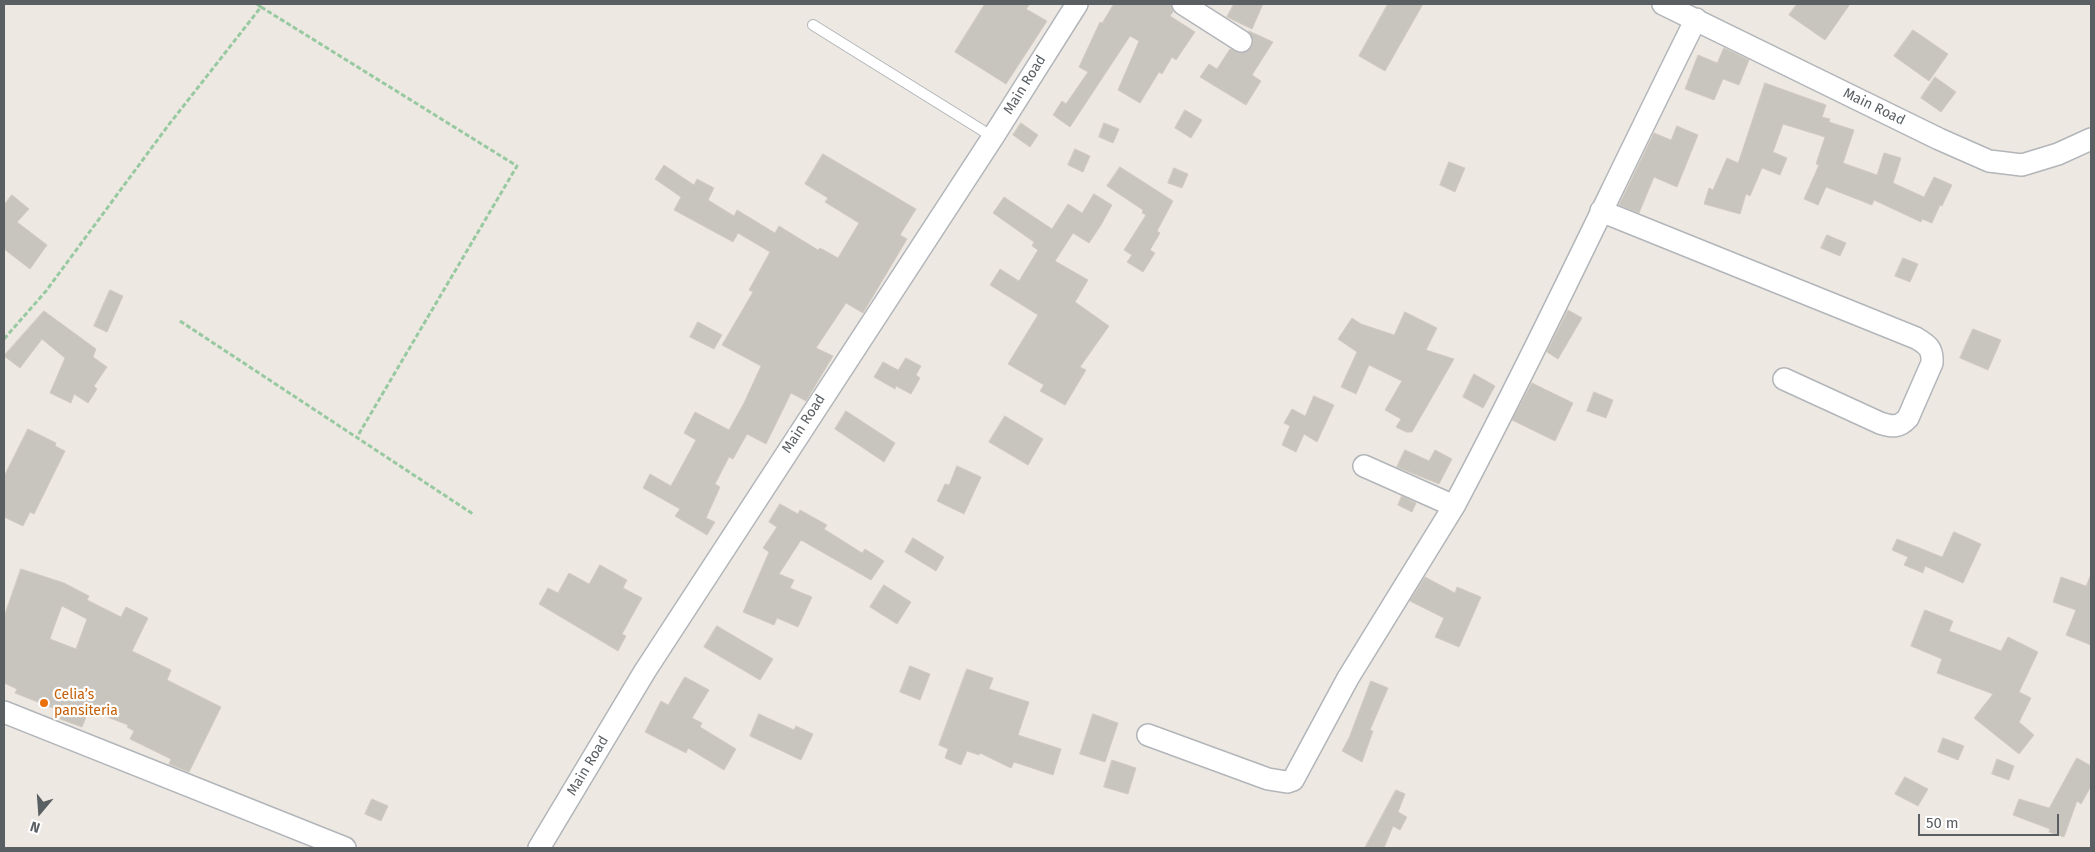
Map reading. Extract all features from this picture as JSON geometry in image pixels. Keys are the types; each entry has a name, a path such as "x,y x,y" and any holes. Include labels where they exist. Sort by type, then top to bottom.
{"street":[{"name":"Main Road","path":"538,848 645,671 993,137 1077,4"},
{"path":"1183,4 1241,41"},
{"name":"Main Road","path":"1663,4 1939,139 1990,161 2022,165 2058,154 2091,139"},
{"path":"1148,735 1268,779 1287,782 1293,780 1348,678 1454,506 1531,357 1696,19"},
{"path":"1601,211 1916,338 1926,344 1933,354 1932,363 1908,418 1903,424 1895,426 1880,423 1784,379"},
{"path":"1364,466 1454,506"},
{"path":"4,712 345,848"}],"lane":[{"path":"813,25 993,137"}],"path":[{"path":"257,4 517,166 357,437"},
{"path":"4,339 46,291 167,127 261,7"},
{"path":"180,321 473,514"}],"building":[{"path":"985,4 1030,4 1026,9 1047,21 1006,84 955,52"},
{"path":"1114,4 1171,4 1173,12 1170,16 1195,32 1176,60 1172,57 1162,74 1159,72 1140,103 1118,90 1139,41 1130,36 1070,127 1053,115 1062,101 1066,104 1088,72 1079,67 1100,22 1102,23"},
{"path":"1234,4 1263,4 1252,29 1227,17"},
{"path":"1388,4 1423,4 1385,71 1359,56"},
{"path":"1797,4 1850,4 1825,40 1789,15"},
{"path":"1913,30 1948,54 1929,81 1894,56"},
{"path":"1249,31 1273,42 1252,75 1261,81 1246,105 1200,77 1209,64 1217,69 1230,49 1241,53 1251,48 1253,41"},
{"path":"1724,48 1749,60 1739,85 1723,79 1714,100 1685,89 1698,55 1717,63"},
{"path":"1935,77 1956,92 1941,112 1921,98"},
{"path":"1765,83 1826,105 1822,117 1830,119 1829,122 1854,130 1843,163 1877,175 1884,153 1901,158 1893,183 1924,197 1934,177 1952,185 1932,223 1922,219 1921,222 1874,200 1872,205 1826,187 1818,205 1804,199 1819,165 1816,164 1825,137 1783,124 1773,152 1787,158 1780,175 1762,168 1750,196 1746,194 1740,214 1704,204 1709,188 1713,190 1727,158 1738,163"},
{"path":"1185,110 1202,120 1191,138 1175,128"},
{"path":"1021,123 1038,135 1030,147 1013,135"},
{"path":"1104,123 1119,129 1113,143 1099,137"},
{"path":"1677,126 1698,135 1677,187 1654,177 1639,213 1619,205 1654,133 1671,140"},
{"path":"1075,149 1090,156 1083,172 1068,165"},
{"path":"823,154 916,209 900,235 907,239 863,313 846,303 816,348 833,356 806,401 791,393 766,444 747,434 733,459 729,457 715,484 720,487 706,518 715,522 707,535 675,516 680,509 643,488 650,474 671,486 696,440 684,433 695,412 729,430 744,403 761,366 722,345 753,292 749,290 770,252 738,233 733,242 674,210 681,197 655,179 664,165 694,185 697,179 714,188 708,200 734,216 737,210 775,233 779,226 818,250 820,248 838,258 859,223 825,202 828,198 805,184"},
{"path":"1449,162 1465,168 1455,192 1440,185"},
{"path":"1120,167 1173,201 1157,231 1160,233 1150,250 1155,253 1143,272 1127,262 1132,255 1124,250 1146,215 1142,213 1143,210 1107,186"},
{"path":"1174,168 1188,174 1182,188 1168,183"},
{"path":"1094,194 1112,205 1101,225 1089,243 1073,233 1055,261 1088,280 1075,302 1109,326 1080,367 1086,370 1065,405 1040,391 1044,385 1008,364 1038,315 990,285 1000,269 1019,281 1038,250 1032,246 1034,242 993,213 1004,197 1052,229 1068,204 1082,213"},
{"path":"12,195 29,209 17,222 47,245 30,269 4,249 4,205"},
{"path":"1827,235 1846,243 1840,256 1821,248"},
{"path":"1903,258 1918,264 1910,282 1895,276"},
{"path":"110,290 123,296 107,332 94,326"},
{"path":"1568,310 1582,318 1558,359 1547,352"},
{"path":"44,311 96,349 93,357 107,367 94,386 97,389 88,403 74,394 71,403 50,393 65,358 42,339 20,368 4,356"},
{"path":"1405,312 1437,328 1426,350 1454,359 1412,432 1406,432 1396,427 1401,419 1385,410 1402,381 1369,365 1356,394 1341,387 1357,352 1338,339 1352,318 1361,324 1394,335"},
{"path":"698,322 722,335 714,349 690,337"},
{"path":"1973,329 2001,340 1988,370 1960,358"},
{"path":"906,358 921,366 916,375 920,378 911,394 896,386 895,389 874,377 883,362 898,370"},
{"path":"1474,374 1495,386 1483,408 1463,397"},
{"path":"1532,383 1573,403 1555,441 1512,420"},
{"path":"1594,392 1613,400 1606,418 1587,411"},
{"path":"1314,396 1334,405 1317,442 1304,434 1296,452 1282,445 1290,426 1284,423 1292,409 1305,416"},
{"path":"846,411 895,443 884,462 835,429"},
{"path":"1005,416 1043,439 1028,465 989,442"},
{"path":"28,429 56,443 55,446 65,451 34,514 30,512 23,526 4,517 4,477"},
{"path":"1405,450 1429,461 1435,450 1452,459 1439,484 1397,467"},
{"path":"957,466 981,477 964,514 937,501 945,484 949,485"},
{"path":"1402,496 1416,503 1412,512 1398,505"},
{"path":"780,504 798,514 800,510 827,525 824,529 862,553 865,549 884,561 871,580 801,540 779,574 794,580 790,588 812,597 798,627 777,618 774,625 743,612 769,552 763,548 777,527 769,522"},
{"path":"1954,532 1981,544 1963,583 1925,566 1923,573 1904,565 1908,557 1892,550 1897,539 1942,557"},
{"path":"913,538 944,557 936,571 905,552"},
{"path":"600,565 627,580 623,588 642,598 622,634 626,636 618,651 539,604 548,588 558,593 569,573 589,584"},
{"path":"21,569 64,583 89,596 87,600 121,617 126,607 148,618 132,651 171,670 167,680 221,707 189,772 169,764 171,759 130,739 134,731 127,727 128,725 89,710 82,727 60,719 63,712 15,693 17,689 4,683 4,617","holes":["62,606 87,619 76,649 50,639"]},
{"path":"2091,574 2091,645 2066,635 2076,610 2053,602 2061,577 2086,586"},
{"path":"1425,577 1455,593 1457,587 1481,597 1459,647 1435,637 1444,618 1410,601"},
{"path":"884,585 911,602 897,624 870,607"},
{"path":"1925,610 1953,621 1949,631 2001,651 2008,637 2038,652 2019,692 2031,698 2019,722 2034,735 2019,754 1974,718 1993,694 1937,673 1942,659 1911,646"},
{"path":"717,626 773,659 760,680 704,647"},
{"path":"910,666 930,674 920,700 900,692"},
{"path":"967,669 993,678 989,689 1029,702 1018,735 1061,749 1053,775 1014,762 1011,768 980,753 979,755 967,751 961,765 945,758 948,749 939,745"},
{"path":"685,677 709,690 692,718 702,723 700,727 736,749 724,770 688,748 686,753 645,732 661,701 668,705"},
{"path":"1371,681 1388,688 1370,730 1373,731 1362,762 1342,751"},
{"path":"759,714 794,730 796,726 813,734 801,760 750,736"},
{"path":"1093,714 1118,723 1105,762 1080,754"},
{"path":"1943,738 1964,746 1958,760 1938,752"},
{"path":"2077,758 2091,766 2091,786 2081,804 2077,801 2064,837 2049,832 2050,829 2013,815 2019,799 2049,808"},
{"path":"1997,759 2014,766 2009,780 1992,774"},
{"path":"1112,760 1136,768 1128,794 1104,787"},
{"path":"1905,777 1928,789 1918,806 1895,794"},
{"path":"1396,790 1405,794 1398,812 1407,817 1400,830 1393,826 1384,848 1365,848"},
{"path":"372,799 388,806 381,821 365,814"}],"place":[{"name":"Celia’s pansiteria","path":"44,703"}]}
